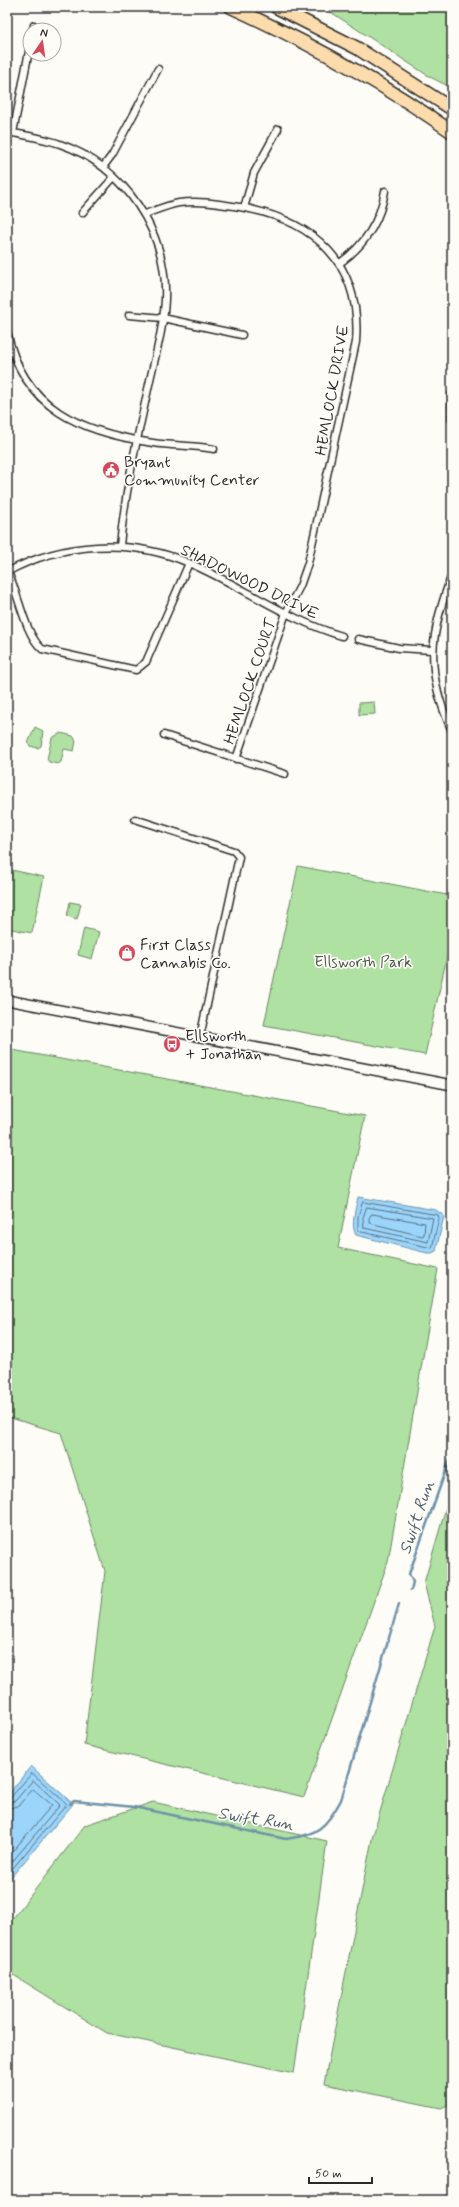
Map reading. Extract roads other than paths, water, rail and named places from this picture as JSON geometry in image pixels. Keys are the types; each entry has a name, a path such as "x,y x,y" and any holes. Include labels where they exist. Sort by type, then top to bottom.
{"highway":[{"path":"231,7 313,46 408,102 452,132"},
{"path":"276,7 357,48 452,109"}],"main road":[{"path":"7,1000 452,1085"}],"street":[{"path":"26,62 10,133 61,145 81,154 103,167 126,189 145,214 152,230 162,265 165,287 163,318 125,498 120,546"},
{"path":"103,167 112,155 158,69"},
{"path":"244,208 254,173 278,128"},
{"path":"82,214 114,177"},
{"path":"340,263 352,254 374,226 382,208 385,191"},
{"name":"HEMLOCK DRIVE","path":"145,214 186,203 200,202 244,208 282,218 297,225 331,251 340,263 354,294 358,324 356,342 312,546 300,586 286,613"},
{"path":"129,315 163,318 242,336"},
{"path":"7,331 15,360 24,376 46,404 82,426 137,440 214,449"},
{"path":"452,394 452,419"},
{"name":"SHADOWOOD DRIVE","path":"7,571 34,560 64,551 82,548 120,546 163,554 189,563 309,625 342,636"},
{"path":"7,571 16,599 36,642 42,649 136,670 146,662 189,563"},
{"path":"452,574 439,612 432,650 435,688 452,731"},
{"name":"HEMLOCK COURT","path":"236,759 286,613"},
{"path":"358,639 399,648 432,650"},
{"name":"HEMLOCK COURT","path":"164,735 285,774"},
{"path":"135,820 234,852 239,857 200,1036"}],"water":[{"path":"358,1197 436,1210 444,1216 436,1251 427,1253 356,1235 353,1222"},
{"path":"31,1766 73,1804 7,1882 7,1796"}],"waterway":[{"name":"Swift Run","path":"411,1590 413,1582 409,1574 452,1453"},
{"name":"Swift Run","path":"70,1804 74,1801 134,1807 286,1839 306,1835 320,1828 336,1810 341,1800 399,1604"}],"place":[{"name":"Bryant Community Center","path":"111,470"},
{"name":"First Class Cannabis Co.","path":"127,953"},
{"name":"Ellsworth + Jonathan","path":"172,1044"}],"park label":[{"name":"Ellsworth Park","path":"363,961"}]}
